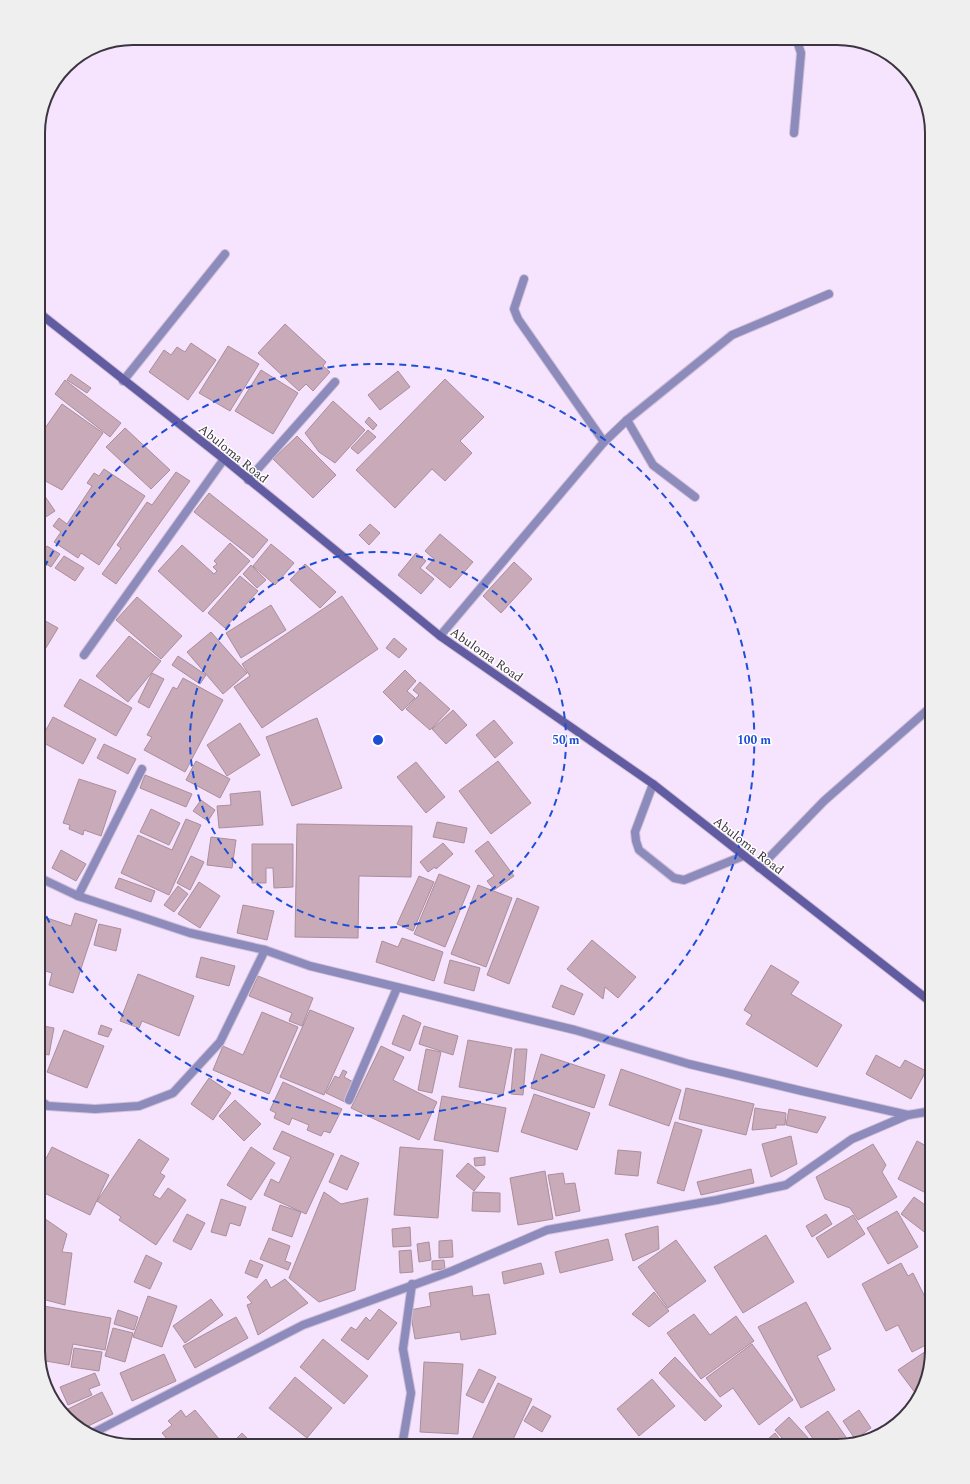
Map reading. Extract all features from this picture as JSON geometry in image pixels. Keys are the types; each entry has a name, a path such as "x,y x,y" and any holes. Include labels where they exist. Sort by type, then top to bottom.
{"street":[{"path":"794,133 801,52 798,45"},
{"path":"123,381 225,254"},
{"path":"524,279 514,309 518,319 604,442"},
{"path":"440,636 604,442 627,420 732,335 829,294"},
{"name":"Abuloma Road","path":"45,318 123,381 224,459 440,636 653,784 925,998"},
{"path":"248,480 335,382"},
{"path":"627,420 653,465 695,497"},
{"path":"84,655 224,459"},
{"path":"759,868 824,801 925,712"},
{"path":"78,896 142,769"},
{"path":"653,784 635,832 639,850 674,878 684,880 743,856"},
{"path":"45,880 78,896 190,933 265,950 310,966 575,1030 689,1064 908,1115"},
{"path":"45,1104 48,1106 95,1109 139,1106 173,1093 220,1042 265,950"},
{"path":"349,1100 397,988"},
{"path":"97,1431 303,1325 412,1284 452,1271 547,1230 717,1200 786,1185 852,1139 908,1115 925,1112"},
{"path":"403,1439 411,1393 403,1350 412,1284"}],"building":[{"path":"285,324 326,362 323,366 330,372 313,391 306,384 299,391 258,353"},
{"path":"191,343 216,360 188,400 149,372 164,350 171,355 177,347 185,352"},
{"path":"228,346 259,364 230,411 199,393"},
{"path":"261,370 298,393 273,434 235,411"},
{"path":"398,371 410,387 380,410 368,395"},
{"path":"71,374 91,388 87,393 67,380"},
{"path":"445,379 484,417 460,441 472,453 445,481 432,469 395,508 356,470"},
{"path":"65,380 121,423 110,437 55,394"},
{"path":"333,401 365,430 335,463 319,452 305,433"},
{"path":"62,404 103,433 62,490 45,481 45,428"},
{"path":"369,417 377,425 373,430 365,422"},
{"path":"125,428 170,470 151,489 106,447"},
{"path":"368,430 376,437 358,454 351,448"},
{"path":"297,436 336,475 313,498 273,459"},
{"path":"104,469 145,496 99,565 81,553 78,558 54,542 61,532 53,526 59,518 67,524 92,486 87,483 94,473 99,476"},
{"path":"176,472 190,481 116,584 102,574 121,548 117,545 147,502 152,505"},
{"path":"209,493 268,540 253,558 194,512"},
{"path":"45,496 55,511 45,517"},
{"path":"370,524 380,533 369,545 359,535"},
{"path":"440,534 473,562 450,588 426,568 434,559 425,551"},
{"path":"230,543 250,561 203,612 158,571 182,545 214,574 217,571 213,567 217,564 214,561"},
{"path":"271,544 294,563 275,585 253,566"},
{"path":"47,546 60,554 51,567 45,563 45,549"},
{"path":"416,553 426,561 420,568 434,579 421,594 398,575"},
{"path":"64,556 84,568 75,581 55,568"},
{"path":"514,562 532,579 501,613 483,596"},
{"path":"305,564 336,592 320,608 290,580"},
{"path":"251,565 266,580 257,588 243,574"},
{"path":"240,576 258,591 225,628 208,613"},
{"path":"342,596 378,649 262,728 234,687 250,676 242,664"},
{"path":"137,597 182,636 161,659 116,620"},
{"path":"271,605 286,630 241,658 226,633"},
{"path":"45,621 58,628 45,649"},
{"path":"211,632 247,673 223,694 187,652"},
{"path":"129,636 161,661 128,702 96,676"},
{"path":"394,638 407,649 399,658 386,648"},
{"path":"178,656 206,675 200,684 172,665"},
{"path":"405,670 416,681 407,691 415,698 402,711 383,692"},
{"path":"152,673 164,679 149,708 138,702"},
{"path":"183,678 223,700 185,772 144,750 152,737 147,735 173,687 177,689"},
{"path":"80,679 132,708 116,736 64,706"},
{"path":"420,682 450,709 430,730 406,709 419,695 413,690"},
{"path":"453,710 467,725 446,744 432,729"},
{"path":"53,717 96,739 83,764 45,744 45,732"},
{"path":"317,718 342,788 292,806 266,737"},
{"path":"494,720 513,743 495,758 476,735"},
{"path":"240,723 260,755 227,776 207,745"},
{"path":"104,744 136,759 128,774 97,758"},
{"path":"196,761 230,779 220,798 186,780"},
{"path":"498,761 531,803 491,834 459,791"},
{"path":"416,762 445,797 426,813 397,777"},
{"path":"145,775 192,794 186,807 140,788"},
{"path":"79,779 116,791 101,836 84,830 83,835 69,829 70,825 63,823"},
{"path":"260,791 263,825 219,828 217,806 231,805 230,794"},
{"path":"201,800 215,810 208,821 193,811"},
{"path":"151,809 180,823 169,845 140,832"},
{"path":"186,819 201,825 169,895 121,873 138,835 172,850"},
{"path":"437,822 467,828 464,843 433,837"},
{"path":"297,824 412,826 411,877 359,876 358,938 295,937"},
{"path":"211,837 236,840 232,868 207,865"},
{"path":"488,841 514,876 494,890 487,881 494,876 475,851"},
{"path":"443,843 453,854 436,869 435,867 428,872 420,862"},
{"path":"252,844 293,844 293,887 274,888 273,868 266,868 266,883 252,883"},
{"path":"61,850 86,864 76,881 52,868"},
{"path":"191,856 204,862 190,890 177,883"},
{"path":"439,874 470,886 445,947 414,934"},
{"path":"419,876 434,882 413,931 397,924"},
{"path":"119,878 155,891 151,902 115,888"},
{"path":"199,882 220,896 200,928 178,914"},
{"path":"478,885 512,898 486,967 451,954"},
{"path":"178,886 188,894 174,912 164,905"},
{"path":"517,898 539,907 509,984 487,975"},
{"path":"243,905 274,911 267,940 237,933"},
{"path":"75,913 97,920 73,993 49,985 52,973 45,971 45,917 71,926"},
{"path":"99,924 121,929 116,951 94,945"},
{"path":"402,938 443,952 434,981 376,962 382,941 398,947"},
{"path":"592,940 636,977 618,998 605,987 603,999 567,969"},
{"path":"201,957 235,966 229,986 196,977"},
{"path":"450,960 480,968 474,991 444,983"},
{"path":"771,965 799,982 791,994 842,1025 817,1067 746,1024 752,1015 744,1010"},
{"path":"138,974 194,996 179,1036 142,1021 139,1028 120,1021"},
{"path":"258,976 313,998 302,1026 289,1021 292,1013 249,996"},
{"path":"561,985 583,994 574,1015 552,1007"},
{"path":"310,1010 354,1028 324,1095 280,1077"},
{"path":"262,1012 298,1027 269,1094 213,1070 223,1046 243,1055"},
{"path":"403,1015 421,1023 410,1051 392,1044"},
{"path":"101,1025 112,1029 108,1037 98,1034"},
{"path":"45,1026 54,1028 49,1055 45,1054"},
{"path":"424,1026 458,1036 453,1055 419,1044"},
{"path":"64,1030 104,1046 87,1088 47,1072"},
{"path":"468,1040 512,1048 503,1095 459,1087"},
{"path":"381,1046 404,1057 393,1080 437,1102 419,1140 351,1108"},
{"path":"426,1049 441,1052 432,1093 418,1090"},
{"path":"515,1049 527,1049 523,1095 511,1094"},
{"path":"541,1054 605,1075 594,1108 531,1088"},
{"path":"876,1055 900,1068 905,1060 925,1070 911,1099 866,1074"},
{"path":"621,1069 681,1090 669,1126 609,1105"},
{"path":"343,1070 347,1072 344,1077 355,1083 345,1102 326,1093 335,1076 339,1078"},
{"path":"209,1078 231,1093 213,1120 191,1104"},
{"path":"283,1082 342,1109 330,1133 324,1131 321,1136 307,1130 309,1125 292,1118 289,1125 274,1118 276,1113 270,1110"},
{"path":"686,1088 754,1104 746,1135 679,1119"},
{"path":"534,1094 590,1113 577,1150 521,1132"},
{"path":"442,1096 506,1108 498,1152 434,1140"},
{"path":"235,1100 261,1124 244,1141 219,1116"},
{"path":"755,1108 786,1113 785,1125 776,1125 776,1128 752,1130"},
{"path":"789,1109 826,1117 817,1133 786,1125"},
{"path":"675,1122 702,1130 684,1191 657,1183"},
{"path":"282,1131 334,1154 306,1214 264,1195 271,1179 279,1183 291,1157 273,1149"},
{"path":"791,1136 797,1164 771,1177 762,1144"},
{"path":"139,1139 169,1159 160,1173 165,1176 153,1195 160,1199 168,1188 186,1200 156,1245 119,1220 121,1217 97,1201"},
{"path":"917,1141 925,1145 925,1192 898,1179"},
{"path":"873,1144 886,1165 882,1172 897,1197 858,1220 850,1208 825,1199 816,1177"},
{"path":"52,1147 109,1175 90,1215 45,1193 45,1160"},
{"path":"251,1147 275,1163 251,1200 227,1185"},
{"path":"400,1147 443,1150 438,1218 394,1215"},
{"path":"618,1150 641,1152 638,1176 615,1174"},
{"path":"341,1155 359,1163 347,1190 329,1182"},
{"path":"485,1157 485,1165 475,1166 474,1158"},
{"path":"468,1163 485,1177 474,1191 456,1176"},
{"path":"751,1169 754,1183 701,1195 697,1182"},
{"path":"545,1171 553,1219 518,1225 510,1178"},
{"path":"563,1173 565,1184 575,1183 580,1211 556,1216 548,1175"},
{"path":"324,1192 341,1204 368,1198 355,1290 319,1302 289,1278"},
{"path":"473,1192 500,1193 500,1212 472,1211"},
{"path":"914,1197 925,1205 925,1233 901,1214"},
{"path":"221,1199 246,1207 240,1226 230,1223 226,1236 211,1232"},
{"path":"280,1205 301,1212 292,1237 272,1230"},
{"path":"897,1211 918,1247 888,1264 867,1228"},
{"path":"187,1214 205,1223 191,1250 173,1241"},
{"path":"826,1214 832,1224 812,1237 806,1226"},
{"path":"853,1215 865,1234 828,1258 816,1238"},
{"path":"45,1219 67,1234 62,1252 72,1253 65,1305 45,1300"},
{"path":"658,1226 659,1249 633,1261 625,1234"},
{"path":"410,1227 411,1246 393,1247 392,1229"},
{"path":"766,1235 794,1282 743,1313 714,1267"},
{"path":"269,1238 290,1246 285,1261 291,1263 288,1270 260,1259"},
{"path":"608,1239 613,1260 560,1273 555,1252"},
{"path":"452,1240 453,1257 439,1258 439,1241"},
{"path":"676,1240 706,1281 668,1308 638,1267"},
{"path":"429,1242 431,1260 419,1262 417,1244"},
{"path":"411,1250 413,1272 400,1273 399,1251"},
{"path":"146,1255 162,1263 150,1289 134,1282"},
{"path":"250,1260 263,1265 257,1278 245,1273"},
{"path":"444,1260 445,1269 432,1270 432,1261"},
{"path":"541,1263 544,1274 504,1284 502,1272"},
{"path":"901,1263 908,1276 913,1273 925,1297 925,1346 912,1352 898,1325 886,1331 862,1284"},
{"path":"266,1279 271,1288 285,1279 308,1303 258,1335 247,1305 252,1303 247,1297"},
{"path":"472,1286 473,1296 489,1294 496,1334 461,1340 460,1332 415,1339 410,1310 431,1306 429,1293"},
{"path":"654,1292 669,1311 649,1327 632,1314"},
{"path":"148,1296 177,1306 162,1347 133,1337"},
{"path":"211,1299 223,1315 185,1343 173,1326"},
{"path":"806,1302 831,1349 817,1356 835,1390 801,1408 758,1327"},
{"path":"45,1306 111,1318 105,1350 73,1344 69,1365 46,1361"},
{"path":"379,1309 397,1323 368,1360 341,1340 351,1327 356,1330 366,1317 370,1321"},
{"path":"118,1310 138,1317 134,1330 114,1324"},
{"path":"694,1314 710,1335 736,1316 754,1341 701,1379 667,1333"},
{"path":"236,1317 248,1338 195,1368 183,1346"},
{"path":"113,1328 133,1333 125,1362 105,1356"},
{"path":"323,1339 368,1376 344,1404 300,1367"},
{"path":"752,1344 793,1400 759,1425 733,1388 720,1397 706,1378"},
{"path":"74,1348 102,1352 99,1371 71,1367"},
{"path":"925,1352 922,1374 914,1392 898,1370"},
{"path":"164,1354 176,1381 132,1401 120,1373"},
{"path":"675,1357 722,1406 705,1421 659,1373"},
{"path":"424,1362 463,1364 458,1434 420,1432"},
{"path":"479,1369 496,1377 483,1403 466,1395"},
{"path":"95,1373 100,1385 89,1389 92,1395 68,1405 60,1387"},
{"path":"295,1377 332,1408 307,1438 269,1408"},
{"path":"652,1379 675,1406 639,1436 617,1409"},
{"path":"498,1383 532,1399 513,1439 472,1439"},
{"path":"102,1392 113,1414 88,1426 67,1409"},
{"path":"533,1406 551,1416 542,1432 524,1421"},
{"path":"181,1410 186,1417 195,1410 219,1439 167,1439 162,1433 172,1425 168,1421"},
{"path":"859,1410 871,1428 859,1436 854,1437 843,1421"},
{"path":"828,1411 847,1438 813,1439 805,1427"},
{"path":"789,1417 809,1439 783,1439 775,1430"},
{"path":"242,1433 248,1439 236,1439"},
{"path":"775,1433 780,1439 768,1439"}]}
